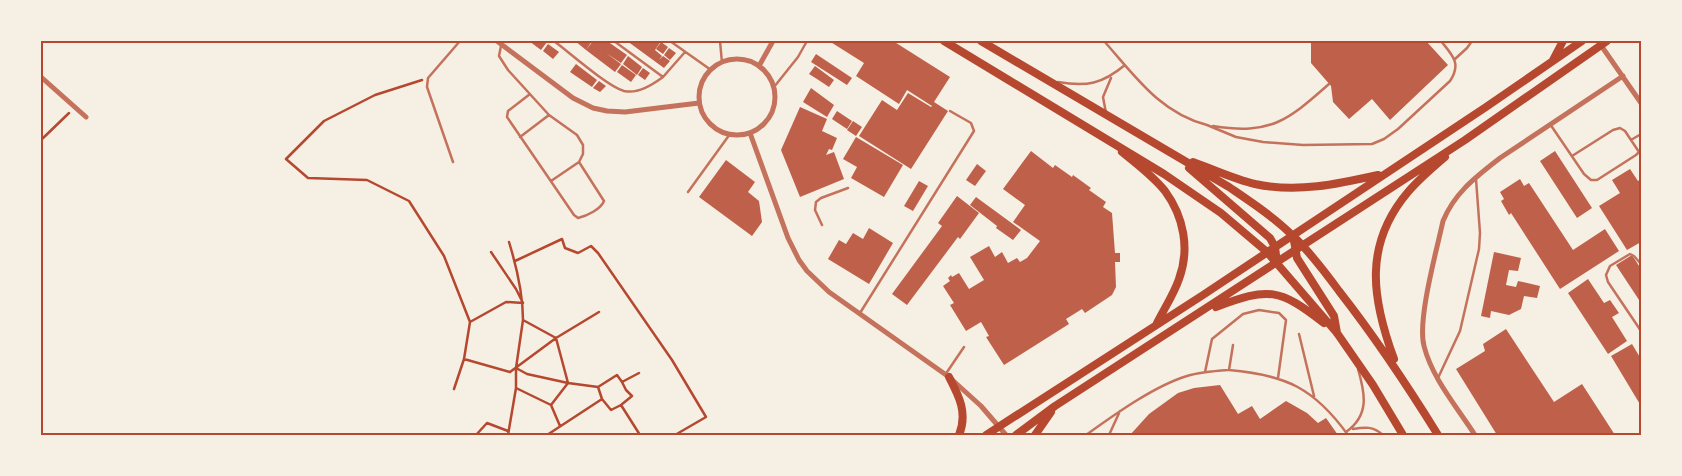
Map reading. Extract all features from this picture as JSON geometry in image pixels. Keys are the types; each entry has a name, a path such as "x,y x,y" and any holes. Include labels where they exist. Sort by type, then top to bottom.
{"main road":[{"path":"944,41 1164,174 1213,208 1267,252 1338,333 1403,435"},
{"path":"981,41 1245,197 1293,236 1353,308 1397,369 1438,435"},
{"path":"1552,62 1563,41"},
{"path":"986,435 1293,236 1582,41"},
{"path":"1016,435 1055,406 1203,312 1465,140 1602,43"},
{"path":"1104,137 1155,180 1165,191 1181,222 1186,246 1183,264 1174,290 1156,325"},
{"path":"1397,369 1377,304 1375,280 1380,243 1391,216 1409,190 1465,140"},
{"path":"1174,155 1254,184 1271,187 1308,188 1349,182 1384,174"},
{"path":"1174,155 1270,238 1275,247 1277,263"},
{"path":"1293,236 1294,252 1301,267 1334,316 1338,333"},
{"path":"1203,312 1249,295 1276,294 1284,296 1302,306 1338,333"},
{"path":"947,376 959,396 963,413 963,425 959,435"},
{"path":"1036,435 1055,406"}],"street":[{"path":"759,66 773,41"},
{"path":"499,43 573,98 593,108 625,112 699,103"},
{"path":"1602,43 1641,103"},
{"path":"738,60 749,61 759,66 768,75 774,87 775,98 771,115 760,128 750,133 737,136 724,133 712,126 704,116 699,103 701,85 711,70 722,63 738,60"},
{"path":"1476,435 1438,378 1426,353 1422,337 1429,287 1443,221 1458,194 1500,158 1623,76"},
{"path":"41,77 86,118"},
{"path":"750,133 788,238 799,260 815,280 947,376 973,398 1006,435"}],"lane":[{"path":"453,162 426,87 428,78 460,41"},
{"path":"554,41 605,80 623,90 638,90 647,87 663,77 685,52"},
{"path":"614,41 663,77"},
{"path":"670,41 711,70"},
{"path":"720,41 722,63"},
{"path":"774,87 798,57 807,41"},
{"path":"1104,41 1151,94 1187,118 1236,137 1263,142 1303,145 1372,144 1384,139 1398,129 1450,81 1456,69 1455,59 1441,41"},
{"path":"1455,59 1472,41"},
{"path":"499,43 502,62 508,70 549,116 580,138 583,150 579,162 551,181"},
{"path":"1046,80 1081,85 1111,76 1125,65"},
{"path":"1110,118 1105,109 1103,97 1111,76"},
{"path":"1207,126 1245,129 1273,125 1297,113 1329,84"},
{"path":"530,94 506,113 507,118 576,218 597,209 603,204 604,199 579,162"},
{"path":"860,313 974,131 971,123 950,111"},
{"path":"520,137 549,116"},
{"path":"1550,124 1586,177 1592,180 1597,180 1638,153 1632,140 1623,129 1616,129 1572,156"},
{"path":"688,192 730,134"},
{"path":"1632,140 1641,134"},
{"path":"1438,378 1460,331 1479,249 1480,233 1476,178"},
{"path":"822,225 815,210 816,202 821,198 848,188"},
{"path":"1641,264 1630,254 1608,268 1606,275 1608,282 1641,331"},
{"path":"1205,372 1214,336 1243,314 1259,310 1279,314 1286,320 1278,378"},
{"path":"1299,334 1314,397"},
{"path":"1229,370 1233,345"},
{"path":"947,376 964,347"},
{"path":"1086,435 1121,410 1173,381 1205,372 1229,370 1258,373 1295,385 1314,397 1331,412 1347,434 1362,412 1365,399 1356,360"},
{"path":"1109,435 1121,410"},
{"path":"1351,429 1366,427 1377,430 1383,435"}],"path":[{"path":"428,78 375,95 324,121 286,159 308,178 367,180 409,201 444,256 470,322 464,359 454,389"},
{"path":"41,140 75,107"},
{"path":"515,261 562,238 565,248 578,253 590,246 598,253 672,360 706,417 675,435"},
{"path":"476,435 487,423 508,433 516,388 516,368 523,320 523,303 510,242"},
{"path":"492,252 523,303"},
{"path":"470,322 506,302 523,303"},
{"path":"464,359 510,372 556,338 599,312"},
{"path":"523,320 556,338 568,383"},
{"path":"516,368 527,374 598,387 617,376 632,396 611,410 602,399 598,387"},
{"path":"622,382 639,374"},
{"path":"551,405 568,383"},
{"path":"516,388 551,405 560,426"},
{"path":"547,435 602,399"},
{"path":"621,405 640,435"}],"building":[{"path":"529,41 545,41 547,42 541,50"},
{"path":"575,41 592,41 586,50"},
{"path":"593,41 607,41 627,55 621,63 606,53 621,64 615,72 586,50"},
{"path":"627,41 661,41 655,50 662,56 659,60 663,56 670,61 664,68"},
{"path":"829,41 893,41 950,77 934,102 948,111 911,169 859,136 882,100 897,110 908,93 932,106 907,90 899,104 856,76 864,63"},
{"path":"1311,41 1426,41 1448,65 1390,120 1372,99 1349,119 1333,102 1331,86 1311,63"},
{"path":"661,42 668,47 663,54 656,49"},
{"path":"548,44 559,52 553,59 543,51"},
{"path":"669,48 676,53 670,60 664,55"},
{"path":"816,54 852,78 847,85 811,62"},
{"path":"628,56 642,67 637,75 623,64"},
{"path":"576,64 597,80 592,87 570,72"},
{"path":"622,65 629,70 624,77 617,72"},
{"path":"815,66 834,80 829,87 809,74"},
{"path":"643,68 650,73 645,80 638,75"},
{"path":"629,70 636,75 631,82 624,77"},
{"path":"599,81 606,86 600,92 593,88"},
{"path":"811,88 834,105 827,117 803,102"},
{"path":"800,107 827,119 822,131 837,138 832,150 829,149 826,155 834,152 844,179 800,197 781,150"},
{"path":"837,111 852,121 847,129 832,119"},
{"path":"853,121 862,127 856,136 847,130"},
{"path":"856,137 903,165 884,197 851,178 857,167 843,159"},
{"path":"1031,151 1053,168 1055,165 1072,177 1073,175 1106,202 1103,207 1112,213 1115,253 1120,253 1120,262 1115,262 1116,287 1112,295 1085,313 1082,309 1066,319 1069,324 1004,365 986,337 989,336 981,322 966,331 950,305 954,303 943,286 950,281 948,278 951,275 952,277 959,273 969,289 984,280 970,257 989,246 995,257 1002,252 1008,263 1017,258 1020,262 1027,258 1040,241 1013,222 1025,205 1003,189"},
{"path":"1555,151 1592,208 1577,218 1540,161"},
{"path":"726,160 755,182 748,192 759,201 762,222 752,236 699,197"},
{"path":"977,164 986,171 975,186 966,180"},
{"path":"1630,169 1638,181 1641,179 1641,242 1627,250 1599,206 1620,193 1612,180"},
{"path":"1520,179 1524,186 1529,183 1573,250 1605,229 1619,251 1560,289 1511,213 1509,215 1501,201 1504,199 1500,192"},
{"path":"919,181 928,186 913,211 904,206"},
{"path":"957,196 979,213 960,239 958,237 907,305 892,294 942,226 938,223"},
{"path":"976,197 1021,230 1013,240 970,205"},
{"path":"869,228 893,243 869,284 828,259 839,240 846,244 853,233 863,239"},
{"path":"1494,252 1521,258 1518,271 1509,270 1506,285 1516,287 1518,281 1540,286 1537,298 1524,296 1521,309 1509,315 1491,311 1490,318 1481,316"},
{"path":"1632,255 1641,269 1641,303 1616,265"},
{"path":"1588,279 1604,303 1610,300 1619,313 1612,317 1627,341 1608,354 1568,293"},
{"path":"1506,329 1554,402 1582,384 1615,435 1497,435 1456,369 1485,351 1483,344"},
{"path":"1632,344 1641,359 1641,406 1611,356"},
{"path":"1220,385 1238,414 1252,406 1260,419 1286,401 1307,413 1318,423 1326,418 1338,435 1130,435 1149,414 1178,393 1194,388"}]}
